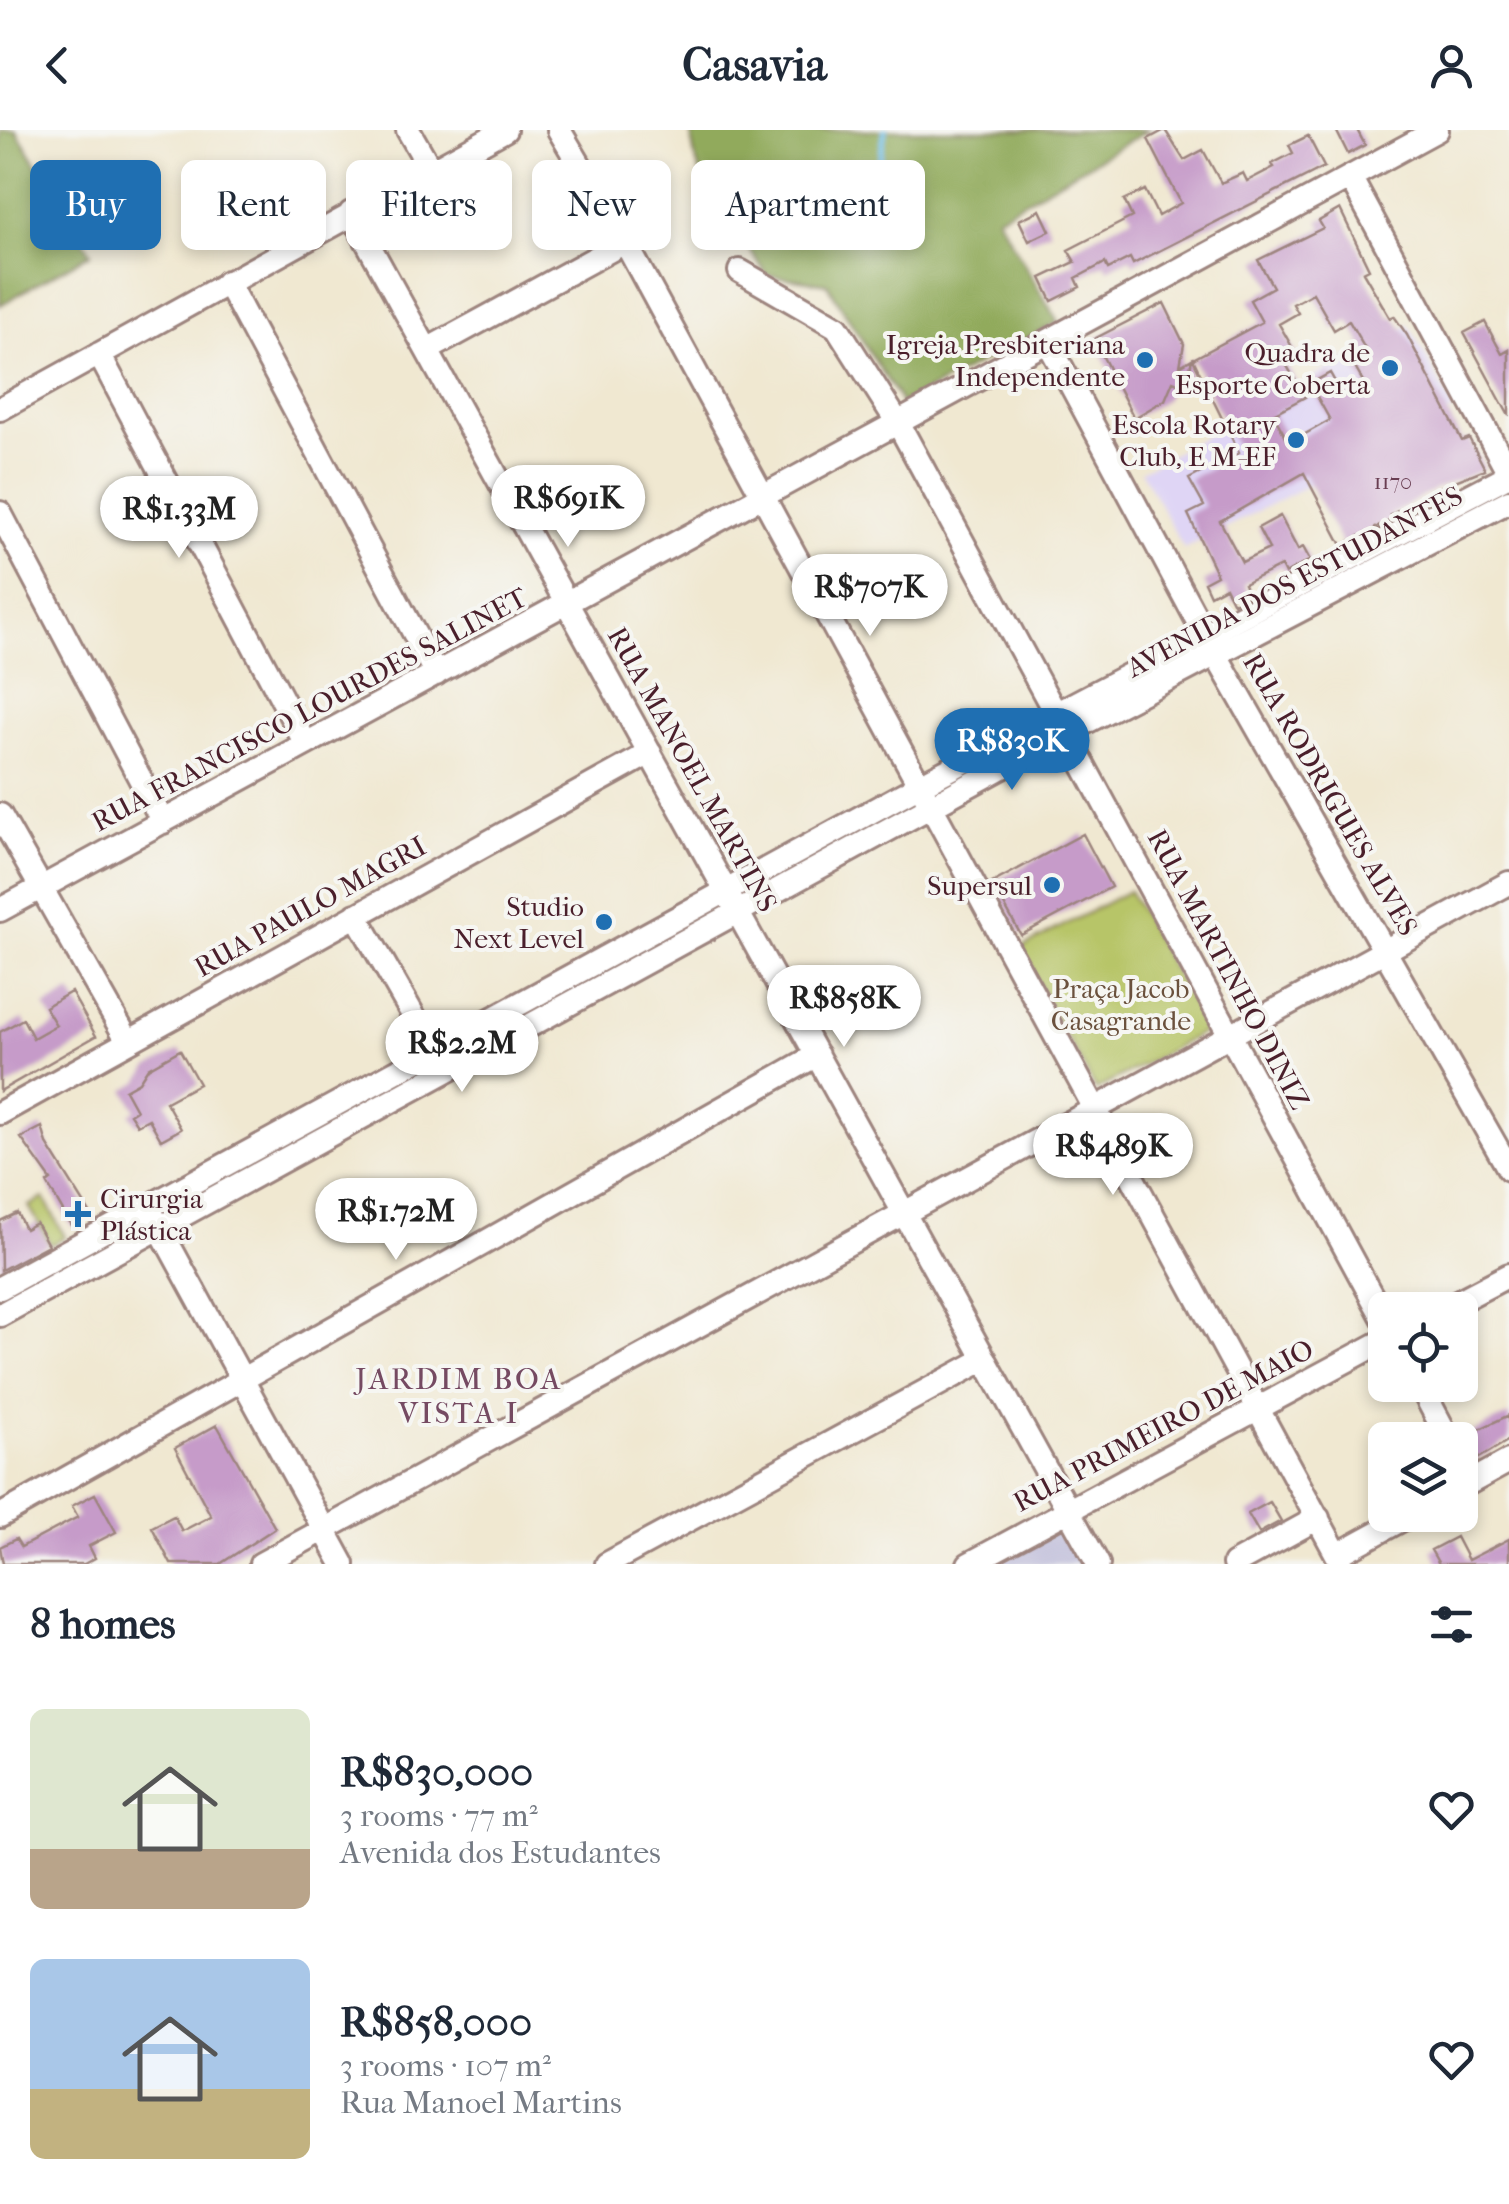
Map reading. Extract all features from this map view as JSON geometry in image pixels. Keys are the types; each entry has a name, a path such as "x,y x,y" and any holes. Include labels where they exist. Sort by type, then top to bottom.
{"street":[{"path":"408,130 424,160"},
{"path":"449,160 505,130"},
{"path":"559,130 577,160"},
{"name":"RUA FRANCISCO LOURDES SALINET","path":"0,910 1437,130"},
{"path":"1350,177 1509,474"},
{"path":"0,409 346,216"},
{"name":"RUA MANOEL MARTINS","path":"372,250 1098,1564"},
{"path":"427,350 610,250"},
{"path":"629,250 1340,1559 1383,1532"},
{"name":"RUA MARTINHO DINIZ","path":"740,270 836,327 898,423 1370,1292"},
{"path":"227,282 436,674"},
{"name":"RUA RODRIGUES ALVES","path":"1048,342 1217,657 1509,1170"},
{"path":"98,354 306,744"},
{"name":"AVENIDA DOS ESTUDANTES","path":"0,1315 160,1228 590,981 726,892 920,785 1217,657 1332,596 1509,474"},
{"name":"AVENIDA DOS ESTUDANTES","path":"590,981 738,913 932,807 1205,634 1319,575 1509,501"},
{"path":"0,512 163,822"},
{"path":"1319,575 1332,596"},
{"name":"RUA PAULO MAGRI","path":"0,1112 650,753"},
{"path":"0,815 128,1041"},
{"path":"262,1564 1509,883"},
{"path":"356,915 440,1064"},
{"path":"0,1516 817,1055"},
{"name":"AVENIDA DOS ESTUDANTES","path":"0,1288 148,1206 440,1064"},
{"path":"148,1206 342,1564"},
{"path":"1476,1292 1509,1275"},
{"name":"RUA PRIMEIRO DE MAIO","path":"969,1564 1368,1349"},
{"path":"607,1564 985,1359"},
{"path":"1478,1478 1509,1461"},
{"path":"1234,1564 1318,1518"}],"shaded area":[{"name":"Escola Rotary Club, E M-EF","path":"1409,325 1454,410 1184,549 1141,471"},
{"path":"1064,1525 1087,1564 994,1564"}],"green space":[{"path":"0,130 16,130 34,160 30,160 30,250 91,253 0,305"},
{"path":"692,130 1148,130 997,217 1058,322 902,404 827,284 767,275 749,250 925,250 925,160 696,160"},
{"name":"Praça Jacob Casagrande","path":"1129,891 1207,1030 1096,1090 1019,949"},
{"path":"44,1198 65,1237 51,1245 29,1206"}],"building":[{"path":"1165,130 1184,160 1203,150 1221,183 1243,173 1247,181 1274,167 1272,164 1293,153 1289,145 1308,136 1324,167 1133,264 1130,258 1108,269 1105,263 1076,278 1080,287 1052,301 1041,278 1075,262 1068,250 1132,217 1124,200 1145,190 1158,216 1181,203 1148,139"},
{"path":"1336,130 1357,130 1365,145 1348,154"},
{"path":"1340,209 1369,269 1363,272 1390,318 1394,316 1407,335 1462,441 1469,438 1485,469 1435,489 1391,515 1393,519 1342,545 1304,473 1220,521 1242,562 1269,549 1258,528 1280,516 1298,550 1303,547 1310,560 1285,574 1281,566 1244,584 1249,595 1233,603 1225,587 1210,595 1204,582 1217,575 1188,514 1204,506 1189,479 1239,453 1193,359 1262,322 1250,300 1273,287 1258,260 1323,228 1319,221","holes":["1313,293 1334,330 1349,321 1369,356 1353,364 1365,385 1343,396 1330,373 1310,384 1330,420 1289,443 1273,414 1305,397 1287,366 1299,359 1279,324 1298,313 1293,304"]},
{"path":"1040,210 1050,231 1029,241 1019,220"},
{"name":"Igreja Presbiteriana Independente","path":"1164,303 1184,344 1180,366 1192,359 1186,386 1173,381 1165,400 1134,418 1094,339"},
{"path":"1485,322 1502,354 1509,350 1509,416 1464,333"},
{"name":"Supersul","path":"1083,834 1111,887 1021,935 992,883"},
{"path":"71,992 96,1036 0,1091 0,1032 23,1019 33,1038 56,1025 45,1007"},
{"path":"180,1050 199,1084 166,1102 181,1129 161,1140 149,1119 137,1125 130,1114 136,1110 125,1090 139,1082 148,1068"},
{"path":"42,1127 47,1144 92,1216 72,1227 47,1183 51,1180 21,1138"},
{"path":"17,1213 25,1229 36,1223 48,1245 1,1270 0,1221"},
{"path":"1509,1415 1509,1440 1478,1459 1478,1430"},
{"path":"217,1425 275,1528 220,1564 171,1564 152,1527 174,1516 182,1531 211,1516 175,1448"},
{"path":"95,1494 116,1532 89,1546 95,1558 84,1564 3,1564 0,1547 16,1539 21,1547 78,1517 72,1506"},
{"path":"1270,1502 1281,1521 1259,1533 1248,1514"},
{"path":"1456,1537 1468,1560 1509,1539 1509,1564 1439,1564 1431,1550"}],"waterway":[{"path":"880,160 885,130"}],"place":[{"name":"Igreja Presbiteriana Independente","path":"1145,360"},
{"name":"Quadra de Esporte Coberta","path":"1390,368"},
{"name":"Escola Rotary Club, E M-EF","path":"1296,440"},
{"name":"Supersul","path":"1052,885"},
{"name":"Studio Next Level","path":"604,922"},
{"name":"Cirurgia Plástica","path":"78,1214"}],"district":[{"name":"JARDIM BOA VISTA I","path":"459,1396"}]}
